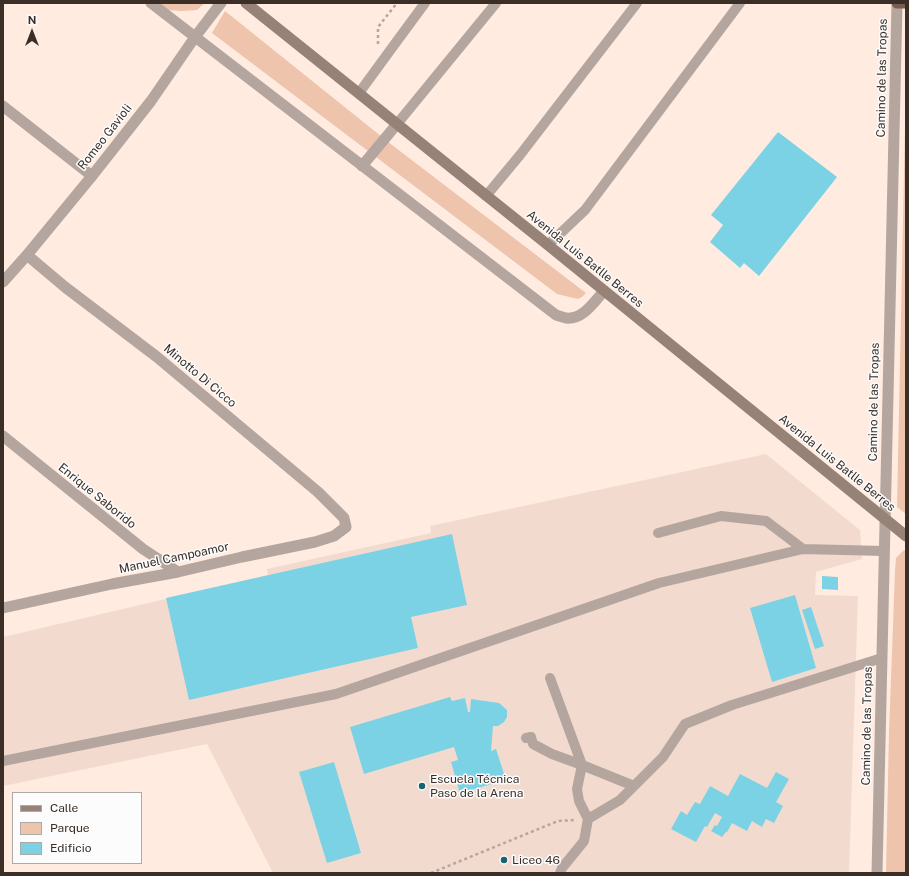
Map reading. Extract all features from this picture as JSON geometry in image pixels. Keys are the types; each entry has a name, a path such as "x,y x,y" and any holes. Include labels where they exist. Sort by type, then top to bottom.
{"highway":[{"path":"897,3 906,3"}],"main road":[{"name":"Avenida Luis Batlle Berres","path":"246,3 548,245 906,536"}],"street":[{"path":"150,3 556,316 567,318 578,316 587,311 604,291"},
{"name":"Romeo Gavioli","path":"3,282 27,256 92,176 151,100 221,3"},
{"name":"Camino de las Tropas","path":"877,873 897,3"},
{"path":"3,106 92,176"},
{"path":"362,166 396,124"},
{"name":"Minotto Di Cicco","path":"27,256 157,357 318,492 344,518 346,527"},
{"name":"Enrique Saborido","path":"3,436 142,549 178,572"},
{"name":"Manuel Campoamor","path":"3,608 316,542 334,536 346,527"}],"lane":[{"path":"359,93 425,3"},
{"path":"396,124 496,3"},
{"path":"486,196 520,155 637,3"},
{"path":"548,245 585,210 740,3"},
{"path":"658,533 722,516 766,521 803,549"},
{"path":"3,761 336,694 660,583 803,549 884,551"},
{"path":"588,819 620,800 663,757 685,724 732,705 882,658"},
{"path":"550,678 582,765 577,789 579,801 588,819 584,841 562,868 560,873"},
{"path":"526,738 531,737 533,744 552,754 634,786"}],"path":[{"path":"377,68 378,27 397,3"},
{"path":"431,873 558,820 588,819"}],"shaded area":[{"path":"766,454 860,530 862,559 816,572 815,595 858,596 849,873 273,873 207,744 3,786 3,637 268,575 267,569 431,533 430,526"}],"green space":[{"path":"160,3 205,3 197,10 182,11 168,10"},
{"path":"225,11 392,145 586,293 578,299 557,294 212,33"},
{"path":"906,78 906,514 897,507"},
{"path":"904,550 906,552 906,873 886,873 895,571 896,558"}],"building":[{"path":"778,132 837,177 759,276 744,263 740,268 710,242 723,225 711,215"},
{"path":"452,534 467,605 411,617 418,648 189,700 166,598"},
{"path":"822,576 838,577 838,590 822,589"},
{"path":"795,595 816,668 772,682 750,608"},
{"path":"811,607 824,646 815,649 802,610"},
{"path":"450,697 452,701 465,698 468,712 470,712 471,699 499,703 507,710 507,717 504,722 498,726 493,726 491,751 496,749 506,780 460,793 451,762 458,760 454,747 364,774 350,727"},
{"path":"334,762 361,853 327,863 299,772"},
{"path":"776,772 789,779 776,802 783,806 774,823 766,819 762,827 752,821 747,831 732,823 722,837 711,831 715,825 717,826 722,817 715,813 707,827 705,826 696,842 671,829 681,811 687,815 695,802 700,804 710,786 728,796 740,774 767,788"}],"place":[{"name":"Escuela Técnica Paso de la Arena","path":"422,786"},
{"name":"Liceo 46","path":"504,860"}]}
